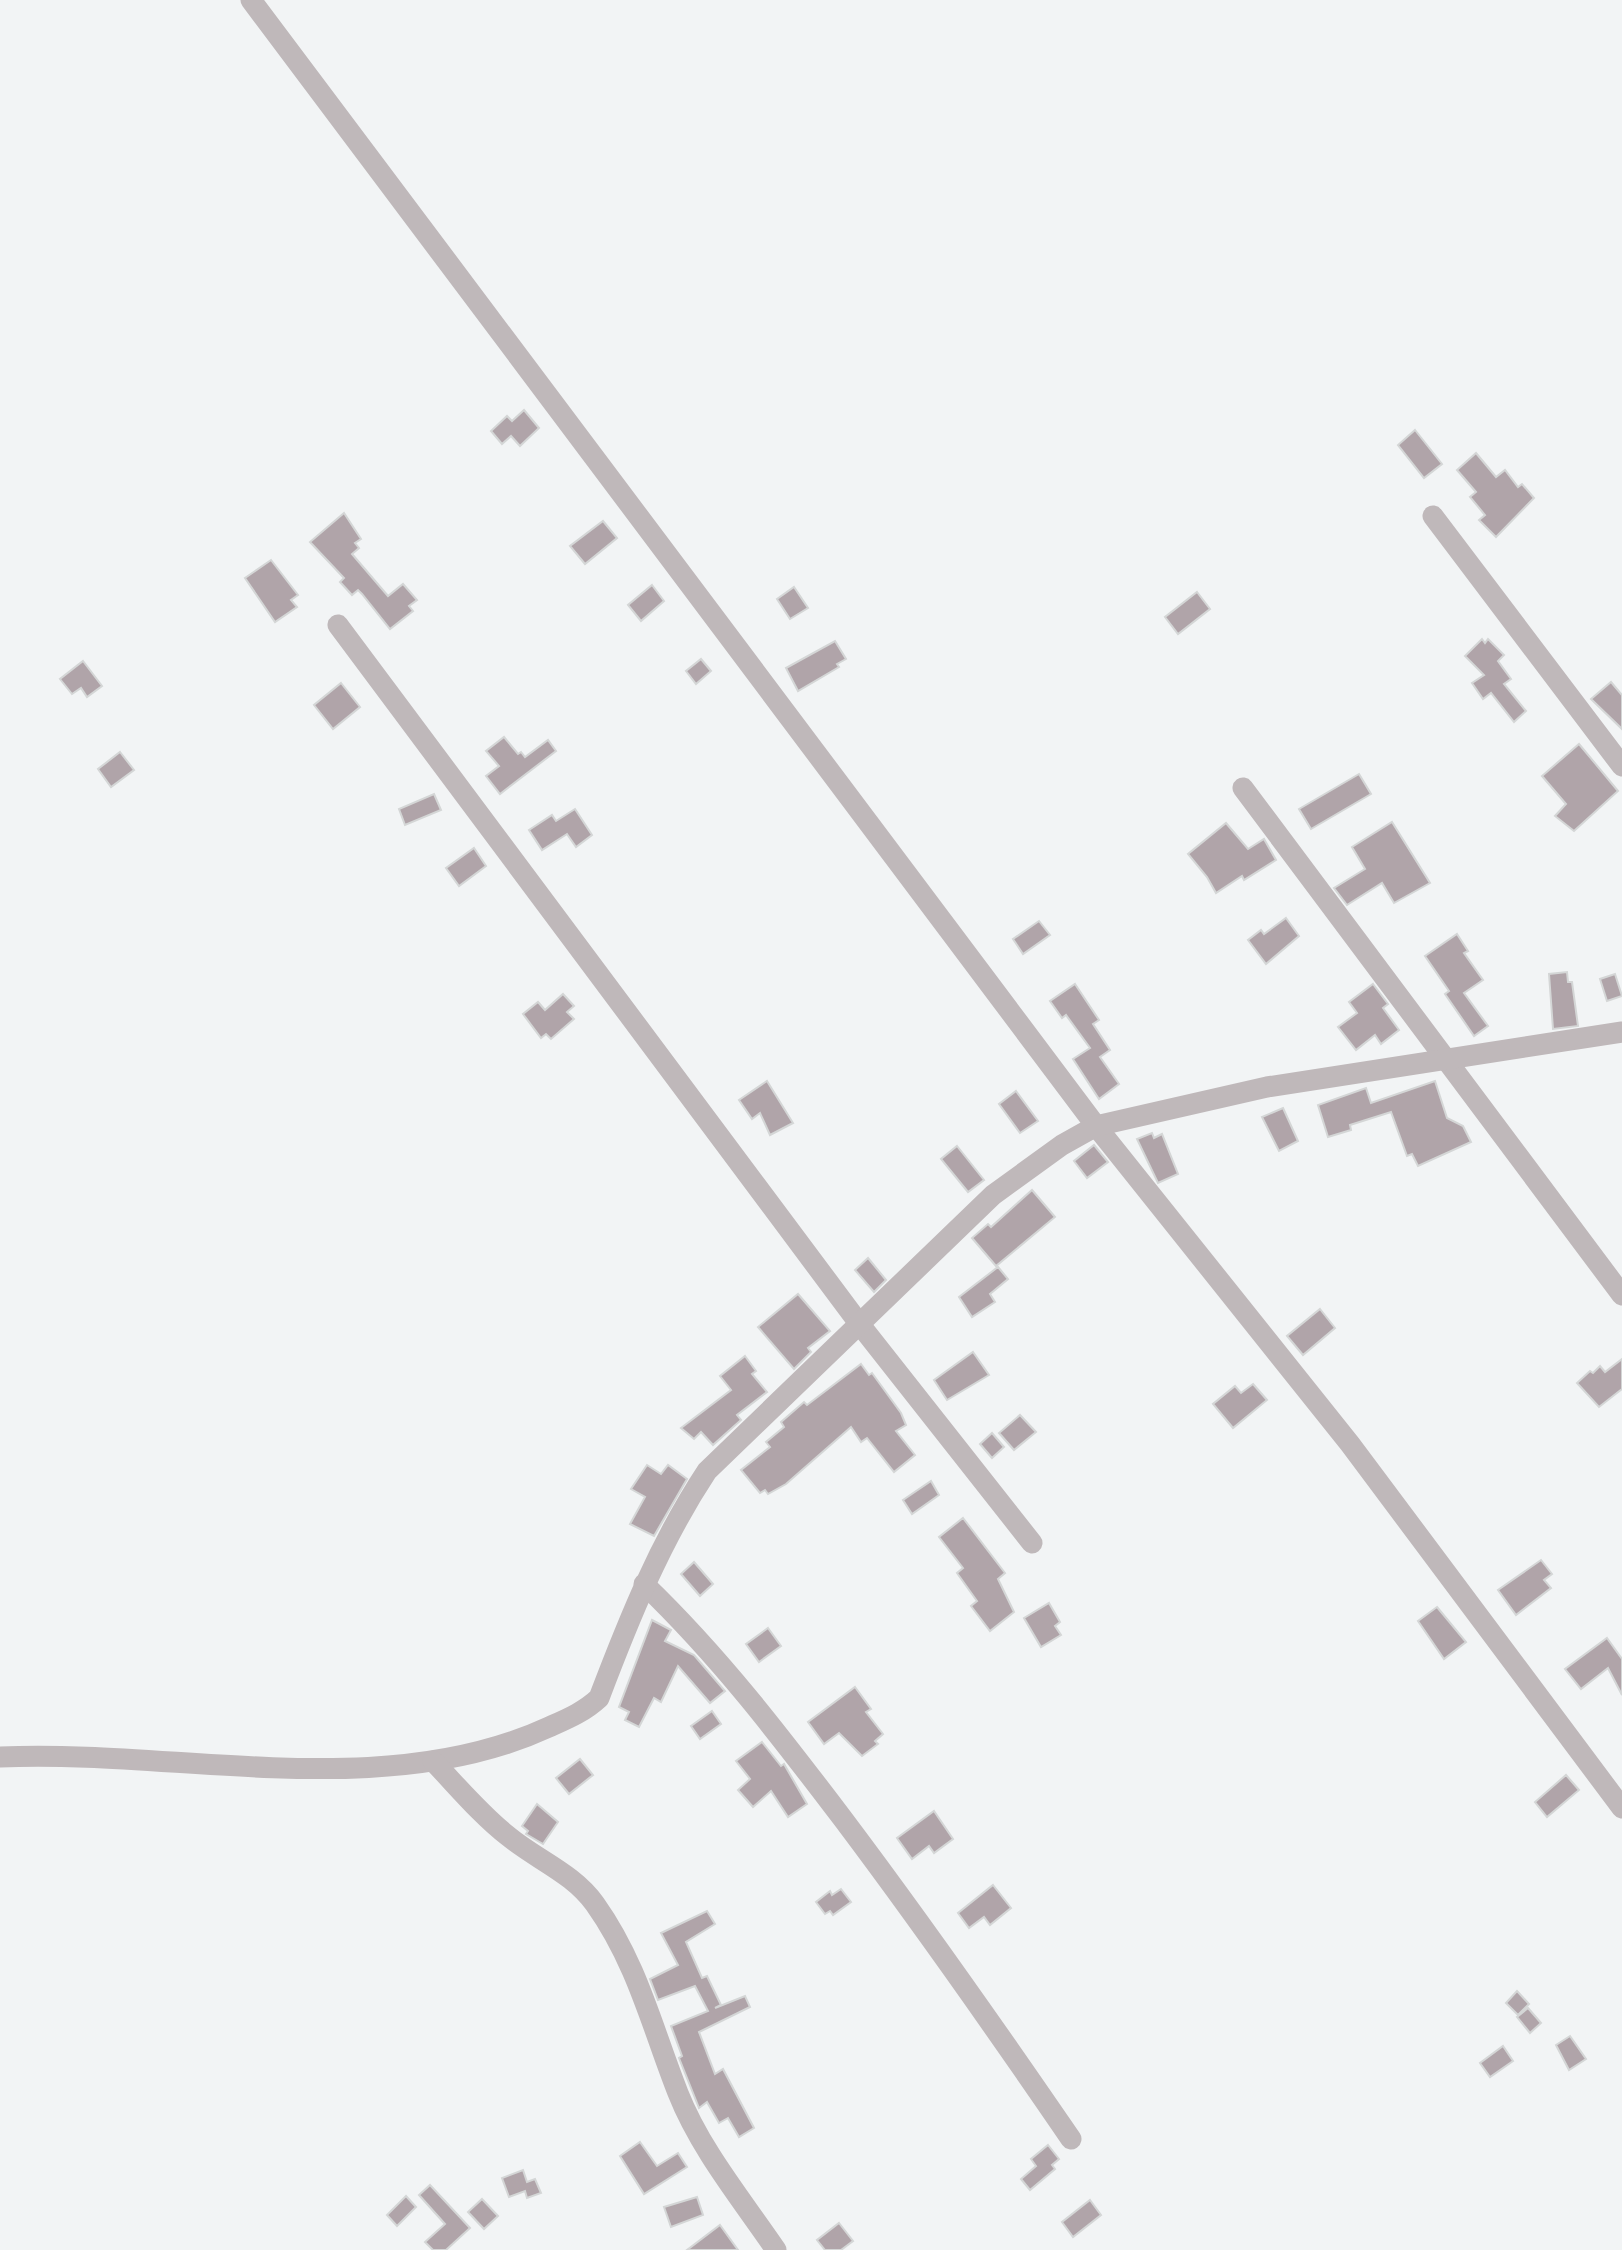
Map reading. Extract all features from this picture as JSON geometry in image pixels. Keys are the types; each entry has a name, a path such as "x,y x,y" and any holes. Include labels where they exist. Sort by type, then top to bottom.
{"street":[{"path":"251,0 1096,1126 1350,1444 1622,1808"},
{"path":"1433,516 1622,766"},
{"path":"338,625 861,1326 1032,1543"},
{"path":"1243,788 1622,1295"},
{"path":"0,1757 58,1754 288,1769 433,1761 510,1745 587,1710 599,1699 644,1584 684,1506 707,1471 1003,1187 1062,1145 1096,1126 1268,1087 1622,1032"},
{"path":"644,1584 699,1637 772,1725 906,1902 1071,2139"},
{"path":"433,1761 506,1835 565,1872 594,1902 614,1936 650,2010 678,2094 692,2122 776,2250"}],"building":[{"path":"524,410 539,428 520,446 511,436 502,444 491,431 507,416 512,421"},
{"path":"1415,430 1442,464 1424,478 1398,445"},
{"path":"1476,453 1496,477 1505,470 1518,487 1522,484 1534,498 1496,537 1479,520 1485,515 1470,497 1476,492 1457,470"},
{"path":"344,513 361,539 355,543 359,548 352,554 388,596 403,584 417,600 409,606 413,611 390,629 358,590 352,595 340,582 344,578 310,542"},
{"path":"603,521 617,538 585,564 570,546"},
{"path":"271,560 298,595 291,600 297,607 275,622 245,578"},
{"path":"652,585 664,601 641,621 628,605"},
{"path":"794,587 808,608 790,619 777,599"},
{"path":"1197,592 1210,609 1178,634 1165,617"},
{"path":"1482,639 1485,643 1488,639 1504,655 1498,661 1511,679 1504,684 1526,711 1514,722 1491,693 1483,699 1472,683 1484,675 1465,656"},
{"path":"835,641 846,659 837,664 839,667 798,691 786,668"},
{"path":"701,659 711,671 696,684 686,671"},
{"path":"83,661 102,686 87,697 81,688 72,694 60,679"},
{"path":"1611,682 1622,695 1622,729 1591,699"},
{"path":"341,683 360,707 333,729 314,705"},
{"path":"504,737 518,754 521,752 525,757 548,740 556,751 500,794 486,776 499,766 486,751"},
{"path":"1579,744 1618,791 1574,831 1555,816 1566,804 1542,776"},
{"path":"120,752 134,770 111,787 98,769"},
{"path":"1359,774 1371,794 1311,829 1299,809"},
{"path":"434,794 441,810 405,825 399,809"},
{"path":"575,809 592,835 576,847 567,834 542,850 529,830 552,815 556,821"},
{"path":"1392,822 1430,883 1394,903 1382,883 1347,905 1334,888 1365,869 1352,847"},
{"path":"1226,823 1248,849 1264,839 1276,860 1244,880 1242,876 1216,893 1188,854"},
{"path":"474,848 486,866 459,886 446,868"},
{"path":"1286,918 1299,936 1266,964 1248,940 1261,930 1264,934"},
{"path":"1039,921 1050,935 1023,954 1013,939"},
{"path":"1457,934 1468,951 1464,953 1483,980 1464,993 1488,1026 1474,1036 1445,994 1449,991 1425,956"},
{"path":"1567,972 1568,982 1572,982 1578,1026 1553,1029 1549,974"},
{"path":"1615,974 1622,996 1607,1001 1600,979"},
{"path":"1075,984 1099,1020 1093,1024 1110,1050 1100,1057 1119,1084 1099,1099 1073,1059 1090,1048 1066,1015 1062,1018 1050,1001"},
{"path":"1373,984 1388,1004 1383,1008 1399,1030 1381,1044 1375,1035 1356,1050 1338,1027 1357,1013 1349,1002"},
{"path":"563,994 574,1006 567,1012 574,1019 551,1039 546,1034 541,1038 523,1014 538,1002 545,1010"},
{"path":"767,1081 793,1123 770,1135 760,1113 752,1119 739,1100"},
{"path":"1435,1081 1447,1118 1463,1126 1471,1142 1418,1166 1412,1154 1407,1156 1391,1112 1350,1125 1351,1130 1328,1137 1318,1105 1366,1088 1371,1103"},
{"path":"1016,1091 1038,1121 1020,1133 999,1104"},
{"path":"1283,1108 1298,1141 1279,1151 1262,1117"},
{"path":"1152,1133 1154,1138 1162,1134 1178,1174 1158,1183 1137,1139"},
{"path":"1094,1145 1108,1162 1087,1178 1074,1161"},
{"path":"957,1146 984,1180 968,1192 941,1159"},
{"path":"1032,1190 1055,1217 996,1266 972,1238 988,1224 991,1227"},
{"path":"868,1258 886,1280 874,1292 855,1270"},
{"path":"998,1267 1008,1279 990,1294 995,1302 972,1317 959,1297"},
{"path":"798,1294 830,1331 808,1348 811,1352 794,1369 758,1327"},
{"path":"1320,1309 1335,1328 1303,1355 1287,1336"},
{"path":"973,1352 989,1375 947,1400 934,1380"},
{"path":"745,1356 756,1371 752,1374 767,1392 737,1415 741,1420 713,1445 701,1432 694,1439 681,1428 731,1390 720,1376"},
{"path":"1622,1359 1622,1389 1599,1407 1577,1383 1590,1371 1593,1373 1600,1366 1605,1372"},
{"path":"861,1364 869,1375 872,1373 901,1413 906,1425 896,1431 915,1455 894,1472 867,1438 861,1442 851,1427 786,1484 768,1494 765,1490 760,1493 741,1470 770,1447 766,1442 784,1427 781,1422 804,1402 807,1405"},
{"path":"1253,1384 1267,1400 1233,1428 1213,1404 1235,1386 1241,1393"},
{"path":"1020,1415 1036,1432 1014,1450 999,1433"},
{"path":"992,1433 1004,1447 992,1458 980,1444"},
{"path":"647,1465 661,1474 668,1465 687,1479 654,1536 630,1524 645,1497 631,1489"},
{"path":"931,1481 939,1495 912,1514 903,1500"},
{"path":"963,1518 1005,1573 998,1579 1014,1612 990,1631 971,1606 977,1601 957,1573 963,1568 939,1537"},
{"path":"1541,1560 1552,1574 1544,1580 1551,1588 1516,1615 1498,1590"},
{"path":"694,1562 713,1584 700,1596 681,1574"},
{"path":"1049,1603 1060,1622 1055,1626 1061,1635 1041,1647 1024,1618"},
{"path":"1437,1607 1466,1642 1444,1659 1418,1621"},
{"path":"652,1620 671,1630 665,1641 694,1655 725,1691 710,1703 678,1666 661,1702 654,1698 639,1727 625,1720 629,1712 619,1707"},
{"path":"768,1628 781,1646 759,1662 746,1644"},
{"path":"1607,1638 1622,1659 1622,1695 1608,1668 1581,1689 1565,1669"},
{"path":"855,1687 871,1709 866,1712 883,1734 875,1741 878,1744 862,1756 839,1733 824,1744 808,1722"},
{"path":"712,1711 721,1724 700,1739 691,1726"},
{"path":"762,1742 781,1766 784,1764 807,1804 788,1817 771,1791 753,1807 738,1790 750,1779 736,1761"},
{"path":"580,1759 593,1775 569,1794 556,1778"},
{"path":"1566,1775 1579,1790 1547,1817 1535,1802"},
{"path":"537,1804 558,1822 543,1844 526,1834 528,1831 522,1826"},
{"path":"934,1811 953,1839 934,1853 929,1846 912,1859 897,1838"},
{"path":"993,1885 1011,1908 990,1925 984,1917 969,1928 958,1913"},
{"path":"841,1889 851,1902 833,1915 830,1911 825,1914 816,1902 830,1891 832,1895"},
{"path":"707,1911 715,1924 686,1942 702,1978 707,1976 721,2005 715,2008 745,1996 750,2007 699,2032 715,2074 723,2069 754,2128 739,2137 728,2118 719,2123 707,2102 699,2108 679,2058 682,2056 671,2026 708,2011 695,1986 658,2000 650,1979 678,1965 661,1933"},
{"path":"1517,1991 1529,2004 1518,2015 1506,2003"},
{"path":"1528,2008 1541,2023 1530,2033 1517,2017"},
{"path":"1570,2036 1586,2059 1569,2070 1556,2045"},
{"path":"1503,2046 1513,2061 1490,2077 1480,2063"},
{"path":"640,2142 657,2166 678,2153 687,2167 644,2194 620,2156"},
{"path":"1048,2145 1059,2159 1052,2165 1055,2169 1030,2190 1021,2179 1036,2166 1031,2159"},
{"path":"523,2170 527,2182 535,2179 541,2193 527,2198 525,2191 509,2197 502,2178"},
{"path":"430,2185 470,2228 446,2250 433,2250 425,2242 445,2224 419,2195"},
{"path":"406,2196 416,2207 397,2226 387,2215"},
{"path":"697,2197 703,2215 671,2227 664,2207"},
{"path":"482,2199 498,2216 484,2229 468,2212"},
{"path":"1090,2200 1101,2215 1073,2237 1062,2222"},
{"path":"839,2223 853,2241 841,2250 825,2250 817,2240"},
{"path":"720,2225 738,2250 687,2250"}]}
